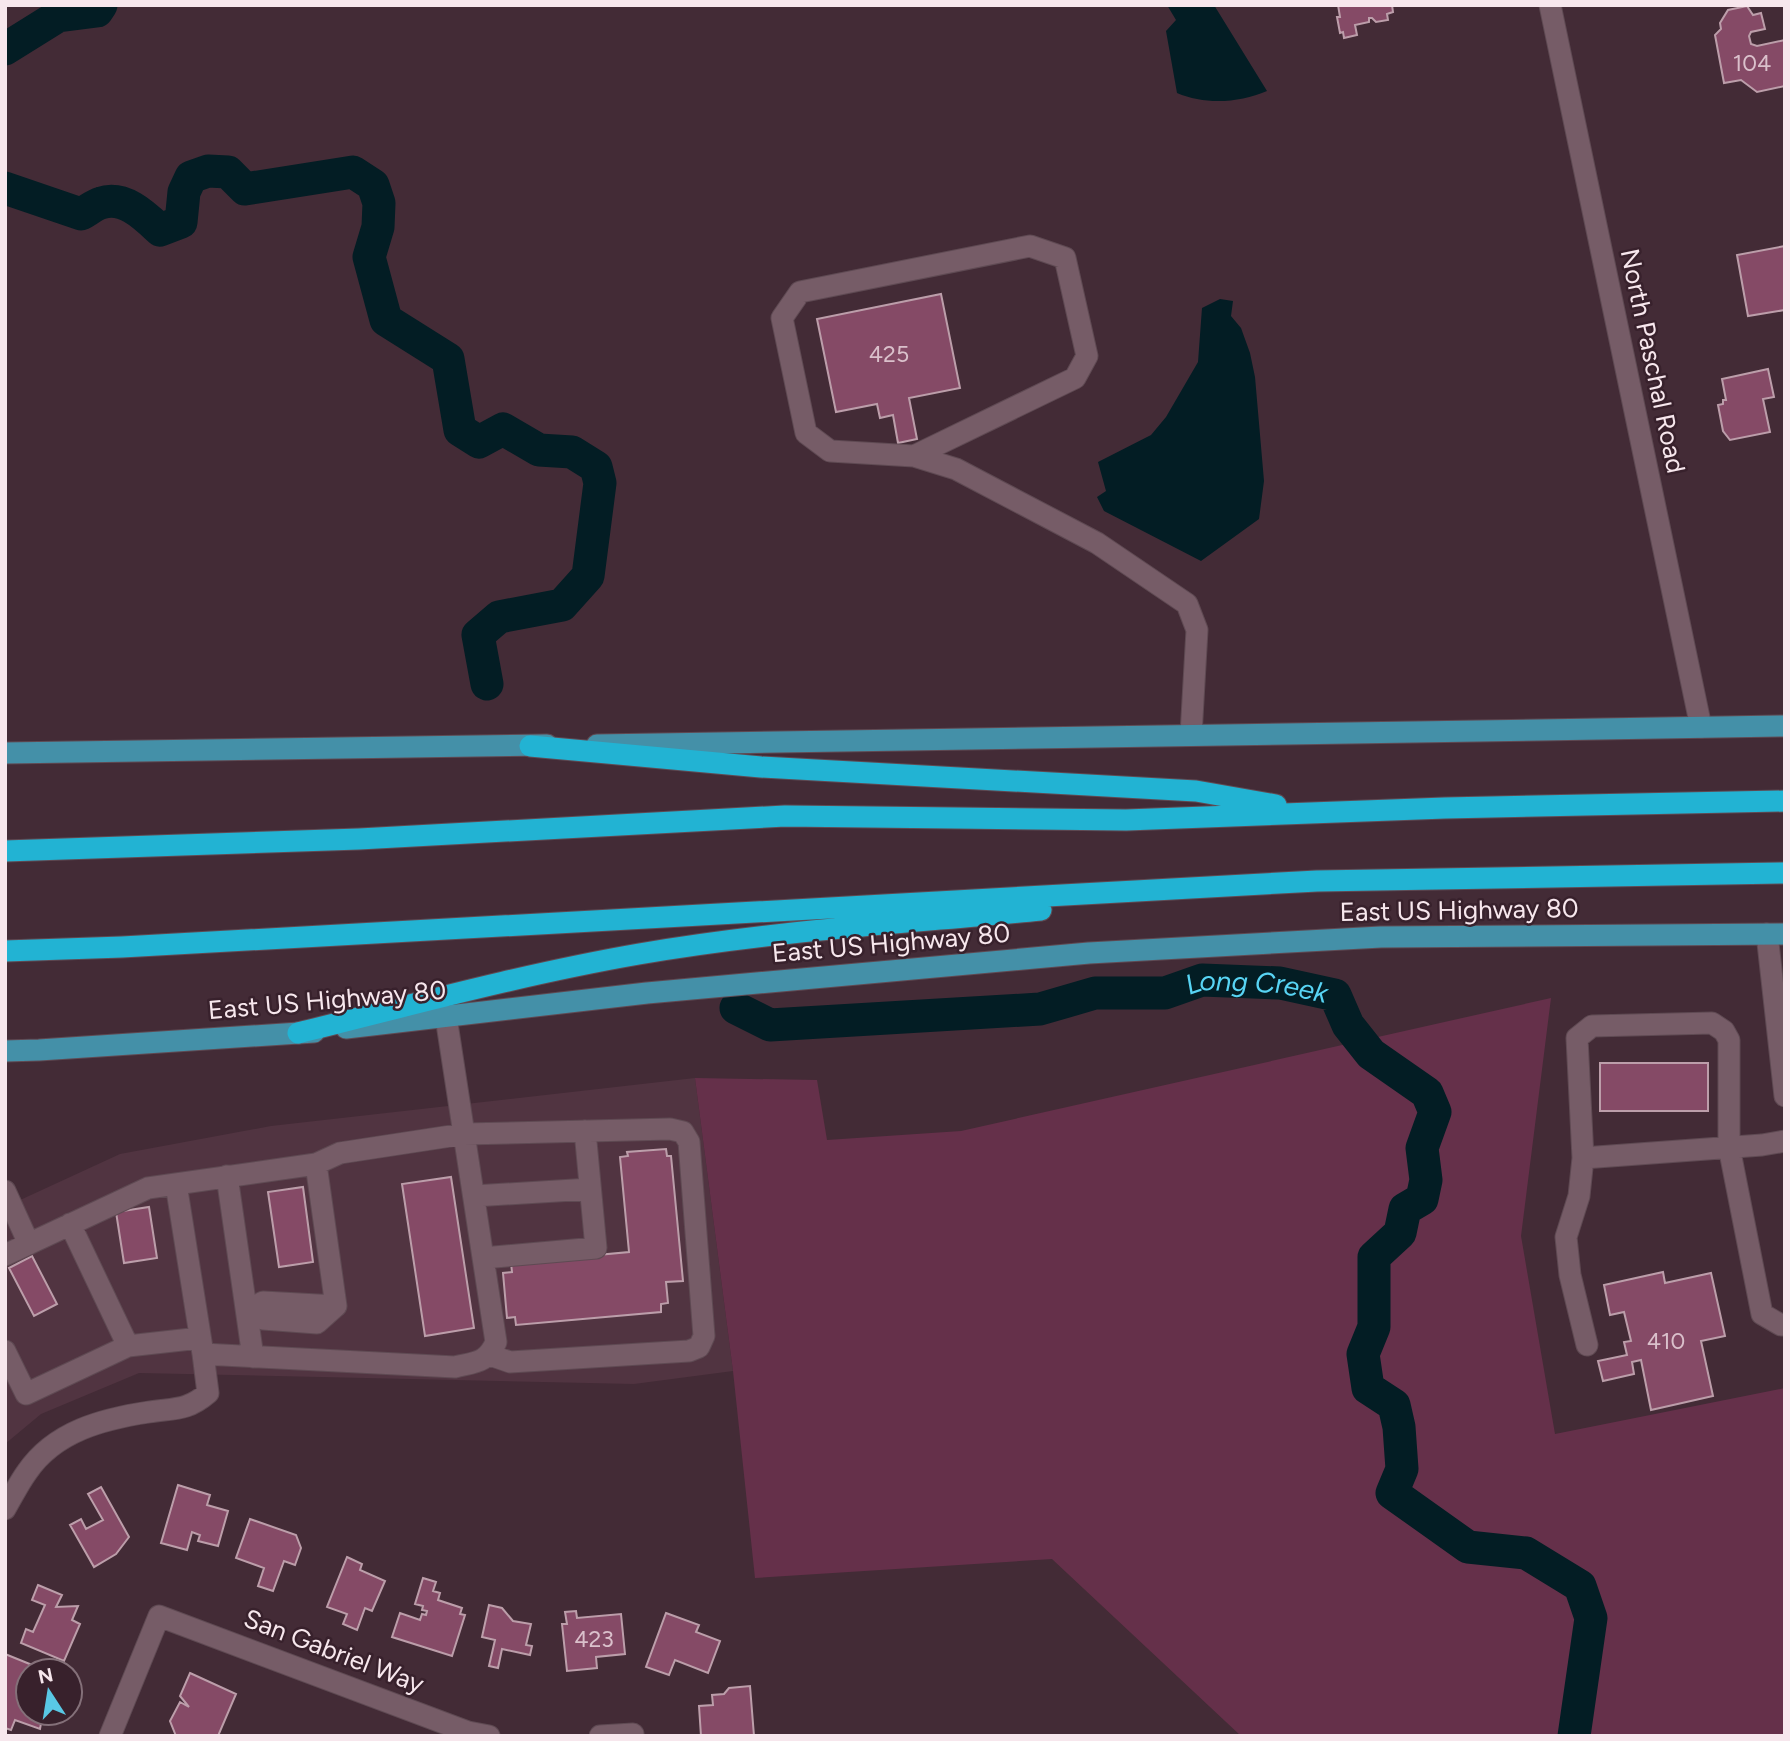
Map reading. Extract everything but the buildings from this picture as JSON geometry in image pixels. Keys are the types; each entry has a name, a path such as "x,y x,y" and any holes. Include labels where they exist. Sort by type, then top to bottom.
{"highway":[{"path":"530,746 761,767 1196,791 1316,813"},
{"path":"5,851 359,839 785,816 1126,820 1785,801"},
{"path":"5,951 149,946 1317,881 1785,873"},
{"path":"298,1033 529,976 640,954 769,936 1317,881"}],"main road":[{"path":"5,753 1785,726"},
{"name":"East US Highway 80","path":"5,1051 298,1033 647,993 1088,953 1381,937 1776,934"}],"street":[{"name":"North Paschal Road","path":"1550,5 1701,727"},
{"path":"914,456 1075,378 1087,356 1065,258 1030,246 800,292 782,318 806,433 830,451 914,456 956,469 1097,544 1187,604 1197,631 1191,735"},
{"path":"1776,934 1785,1096"},
{"path":"5,1351 26,1394 128,1346 201,1346 253,1357 455,1367 479,1362 490,1355 496,1342 446,1017"},
{"path":"1587,1345 1570,1275 1566,1237 1579,1196 1583,1158 1577,1038 1592,1026 1712,1023 1724,1031 1729,1040 1729,1147 1762,1314 1785,1325"},
{"path":"5,1255 148,1188 316,1164 340,1153 464,1134 670,1129 682,1132 689,1142 704,1336 699,1347 689,1351 510,1362 490,1355"},
{"path":"483,1258 596,1248 585,1131"},
{"path":"1583,1158 1785,1141"},
{"path":"247,1312 262,1302 336,1306 316,1164"},
{"path":"227,1176 253,1357"},
{"path":"7,1502 42,1453 76,1430 121,1416 193,1406 208,1393 176,1184"},
{"path":"474,1196 590,1189"},
{"path":"5,1191 29,1244"},
{"path":"70,1224 128,1346"},
{"name":"San Gabriel Way","path":"110,1736 159,1616 468,1732 489,1736"},
{"path":"600,1736 634,1736"}],"shaded area":[{"path":"1551,998 1521,1236 1555,1434 1785,1388 1785,1736 1241,1736 1052,1559 755,1578 733,1371 695,1078 817,1080 827,1140 961,1131"},
{"path":"695,1078 733,1371 634,1384 139,1373 41,1414 5,1444 5,1207 120,1154 271,1126"}],"water":[{"path":"1167,5 1214,5 1267,91 1222,101 1210,101 1177,93 1166,31 1176,20"},
{"path":"1220,299 1233,301 1231,316 1241,328 1250,353 1255,377 1264,481 1259,519 1201,561 1104,511 1097,497 1106,491 1098,462 1151,435 1166,417 1198,362 1202,308"}],"waterway":[{"name":"Long Creek","path":"5,49 58,16 97,11 101,5"},
{"name":"Long Creek","path":"5,188 81,214 101,203 110,201 126,204 160,230 181,222 184,192 191,177 208,171 228,172 245,189 353,172 373,185 379,203 378,227 369,257 386,320 448,359 460,430 479,442 503,429 539,450 572,452 596,467 600,483 588,576 562,605 499,617 478,635 487,684"},
{"name":"Long Creek","path":"736,1008 770,1025 1040,1009 1095,993 1165,993 1202,980 1280,983 1335,995 1348,1025 1371,1054 1427,1093 1435,1112 1422,1148 1426,1180 1422,1199 1405,1209 1400,1233 1374,1257 1374,1327 1363,1354 1368,1388 1394,1405 1399,1427 1402,1469 1392,1493 1468,1547 1526,1553 1580,1586 1591,1618 1574,1736"}]}
